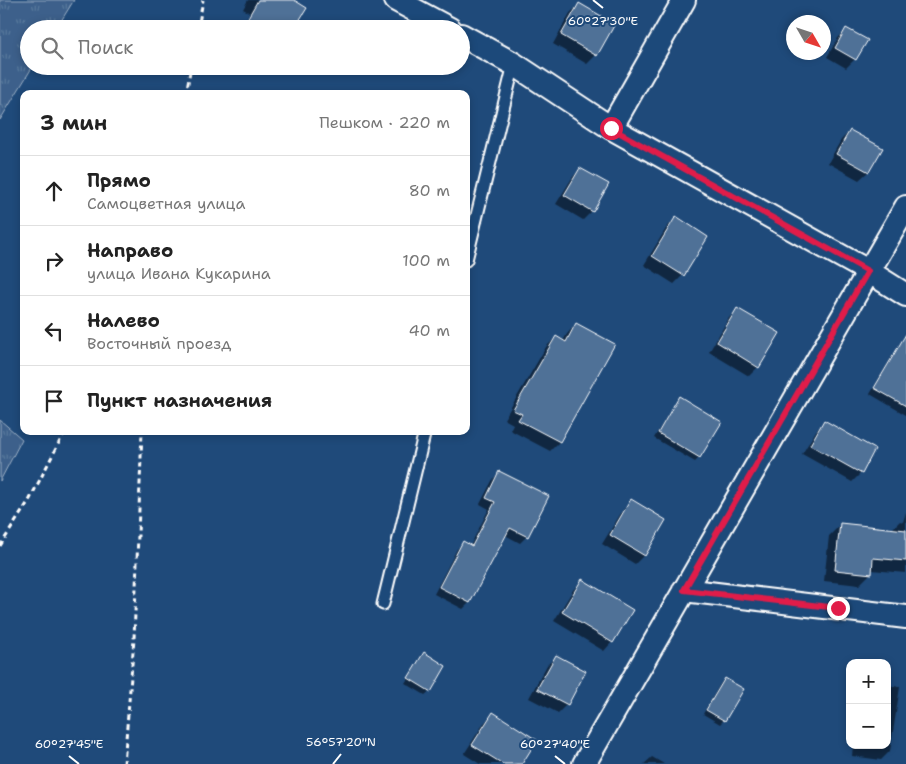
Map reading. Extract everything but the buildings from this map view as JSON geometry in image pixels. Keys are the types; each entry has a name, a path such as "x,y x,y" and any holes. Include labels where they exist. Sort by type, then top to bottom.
{"street":[{"path":"396,0 433,20"},
{"path":"611,128 684,0"},
{"path":"470,40 514,64 611,128 868,271 906,295"},
{"path":"584,764 906,206"},
{"path":"684,590 906,616"}],"lane":[{"path":"470,244 514,64"},
{"path":"382,604 424,435"}],"path":[{"path":"200,20 203,0"},
{"path":"187,90 189,75"},
{"path":"0,546 30,499 63,435"},
{"path":"124,764 134,639 142,435"}],"green space":[{"path":"0,0 74,0 62,20 20,20 20,75 28,75 0,120"},
{"path":"0,420 22,439 0,481"}],"route":[{"path":"611,128 868,271 684,590 838,608"}]}
